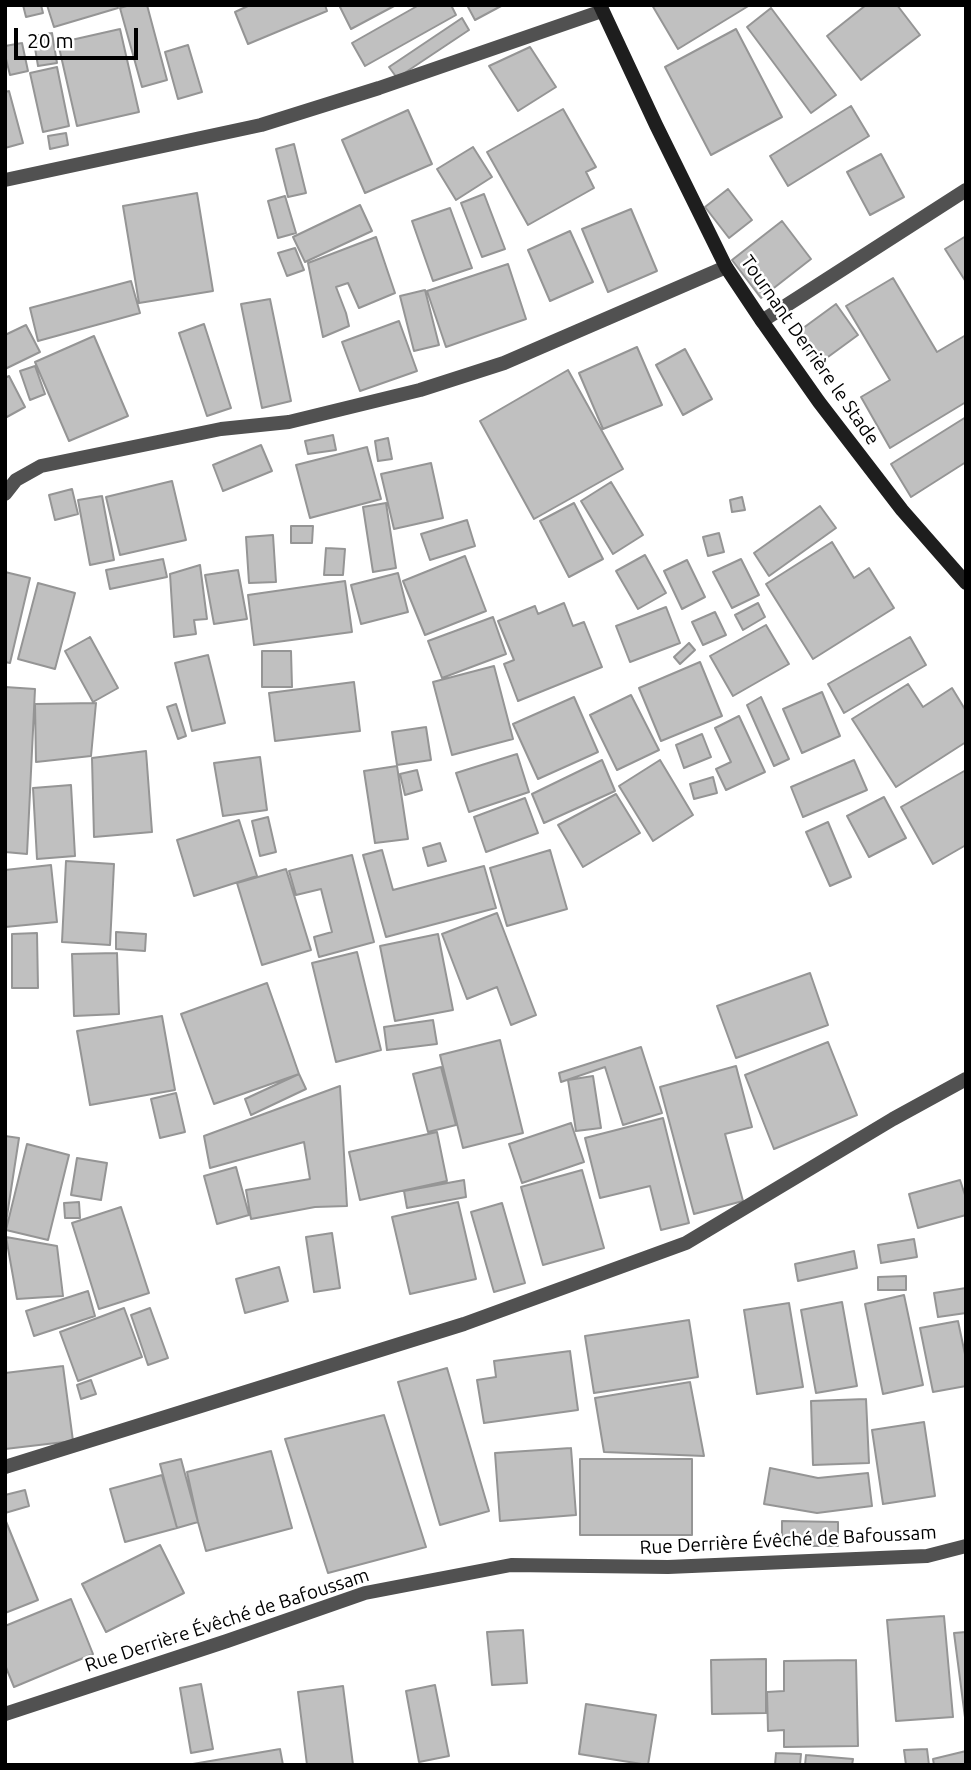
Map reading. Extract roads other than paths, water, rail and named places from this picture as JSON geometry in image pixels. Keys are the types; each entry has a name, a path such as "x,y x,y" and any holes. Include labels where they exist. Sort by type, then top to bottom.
{"street":[{"path":"5,180 261,125 379,88 601,8"},
{"name":"Tournant Derrière le Stade","path":"601,8 726,267 820,402 902,510 966,583"},
{"path":"762,321 966,190"},
{"path":"5,494 16,480 41,466 221,429 289,422 419,390 504,363 726,267"},
{"path":"5,1467 464,1324 686,1242 893,1119 966,1079"},
{"name":"Rue Derrière Évêché de Bafoussam","path":"5,1714 365,1593 511,1565 668,1567 927,1556 966,1546"}]}
